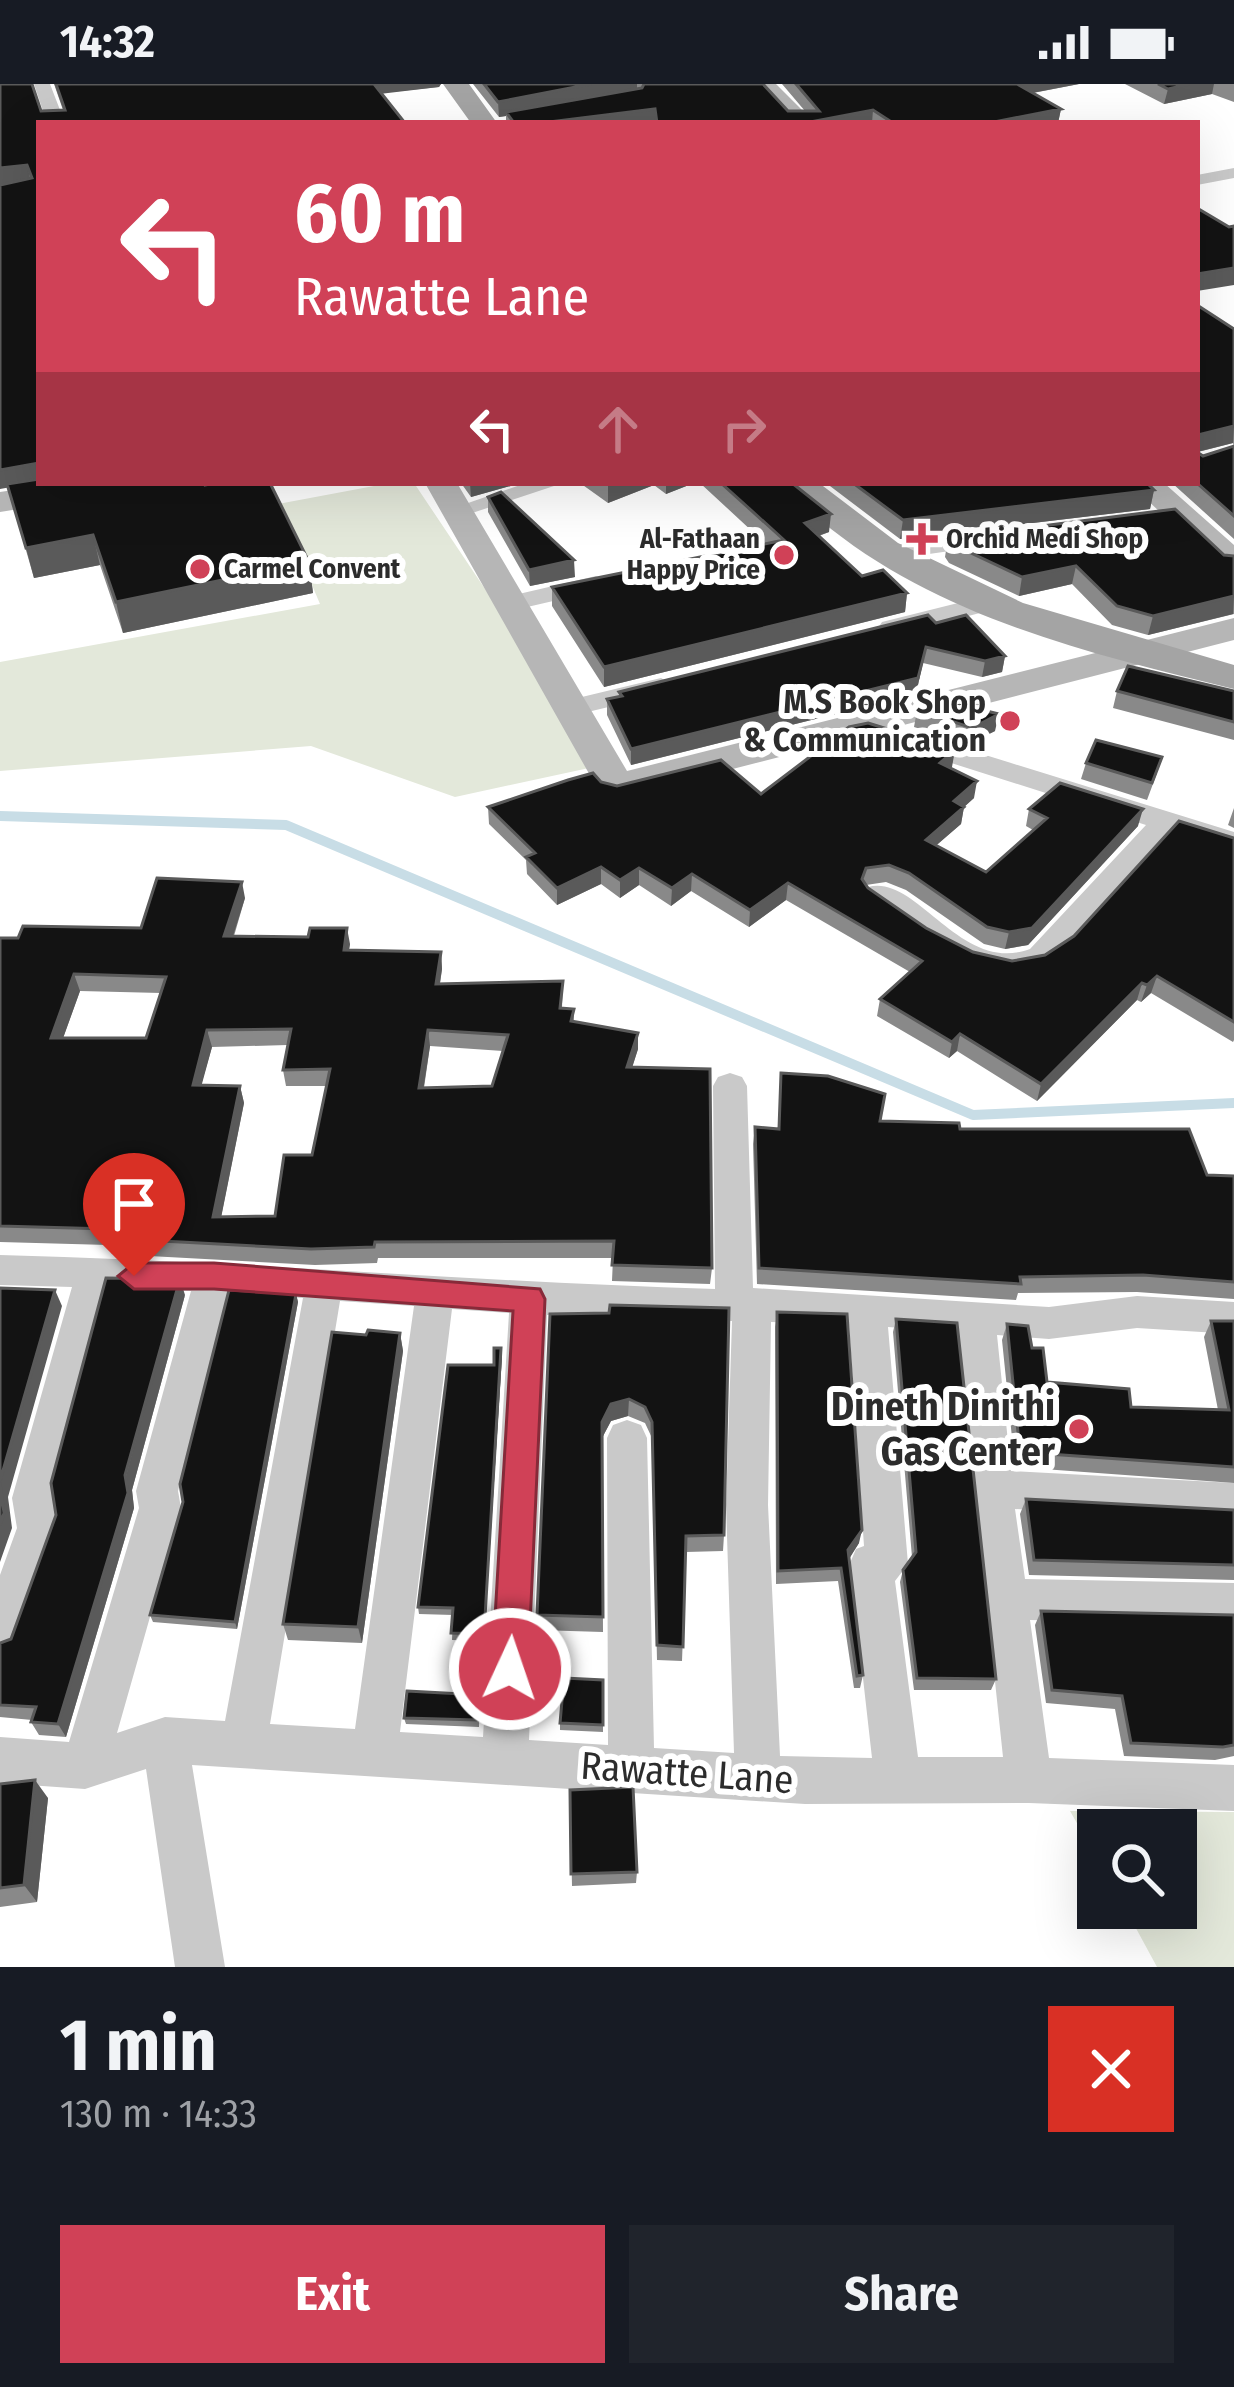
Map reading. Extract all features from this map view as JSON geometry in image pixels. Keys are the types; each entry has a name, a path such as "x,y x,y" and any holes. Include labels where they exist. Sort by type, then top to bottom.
{"main road":[{"path":"456,84 482,120"},
{"path":"801,486 887,553 994,602 1140,654 1234,676"}],"street":[{"path":"42,84 55,120"},
{"path":"763,84 800,120"},
{"path":"1200,179 1234,173"},
{"path":"0,502 100,486"},
{"path":"529,486 449,497 616,786 1234,629"},
{"path":"1148,486 1234,563"},
{"path":"1144,520 1182,516"},
{"path":"887,553 1019,536"},
{"path":"510,603 621,578"},
{"path":"861,636 994,602"},
{"path":"571,708 682,680"},
{"path":"864,725 1234,842"},
{"path":"879,894 977,960 1006,969 1023,968 1041,957 1169,818"},
{"path":"730,1086 743,1304 758,1778"},
{"path":"0,1270 214,1276 529,1299 867,1309 1049,1323 1137,1312 1234,1318"},
{"path":"0,1636 38,1528 33,1498 94,1276"},
{"path":"85,1766 160,1508 157,1491 214,1276"},
{"path":"243,1745 324,1284"},
{"path":"375,1753 435,1290"},
{"path":"506,1762 529,1299"},
{"path":"867,1309 887,1564 871,1564 898,1780"},
{"path":"976,1319 1029,1780"},
{"path":"627,1438 631,1770"},
{"path":"992,1489 1234,1502"},
{"path":"1006,1599 1234,1604"},
{"path":"165,1740 200,1967"},
{"name":"Rawatte Lane","path":"0,1760 85,1766 165,1740 758,1778 1029,1780 1234,1788"}],"shaded area":[{"path":"374,486 416,486 603,765 455,797 311,746 0,771 0,662 320,604 278,504"},
{"path":"1197,1812 1234,1812 1234,1967 1157,1967 1136,1929 1197,1929"}],"building":[{"path":"0,84 32,84 41,111 65,110 56,84 374,84 403,120 36,120 36,464 0,470 0,185 32,178 27,165 0,168"},
{"path":"484,84 591,84 498,102"},
{"path":"644,84 763,84 788,111 819,111 796,84 1017,84 1061,109 1004,120 888,120 873,110 821,120 657,120 655,109 565,120 512,120 506,112"},
{"path":"1200,210 1234,226 1234,268 1200,274"},
{"path":"1200,307 1234,329 1234,426 1200,434"},
{"path":"1234,446 1234,516 1200,486 1200,454"},
{"path":"36,479 36,486 271,486 309,562 116,602 93,535 26,548 7,484"},
{"path":"724,486 796,486 831,514 805,523 862,576 883,570 907,593 604,667 552,587 784,540"},
{"path":"857,486 1150,486 1154,490 903,520"},
{"path":"501,492 574,560 529,570 488,497"},
{"path":"1175,509 1224,555 1234,556 1234,596 1153,616 1117,606 1076,566 1022,577 948,538"},
{"path":"928,615 936,623 966,615 1005,656 985,661 926,647 918,678 631,749 607,699 622,696 619,692"},
{"path":"1128,666 1234,691 1234,722 1117,691"},
{"path":"950,702 999,714 972,728 917,710"},
{"path":"868,723 955,750 940,763 977,781 954,801 964,807 926,840 986,872 1047,818 1029,809 1060,783 1143,809 1032,928 1009,932 987,927 909,873 889,865 866,868 862,879 868,888 926,928 973,952 1012,961 1045,955 1074,936 1179,821 1234,838 1234,1022 1157,976 1147,985 1142,983 1041,1084 960,1034 952,1042 880,999 922,961 788,883 750,910 692,874 672,888 639,868 620,880 601,867 557,888 526,857 535,853 488,807 593,773 601,782 617,786 721,760 761,794 849,727"},
{"path":"1096,740 1162,757 1152,783 1086,763"},
{"path":"157,878 242,882 224,936 308,937 310,928 347,928 344,950 441,952 436,984 563,981 560,1008 574,1009 571,1021 638,1033 627,1067 710,1069 712,1268 612,1265 614,1241 375,1242 374,1247 311,1249 106,1238 108,1229 0,1226 0,938 18,938 23,926 141,928","holes":["74,974 166,977 146,1038 51,1038","291,1029 283,1070 330,1069 312,1155 284,1155 275,1216 213,1217 240,1086 193,1085 207,1030","428,1030 508,1035 492,1086 419,1088"]},
{"path":"781,1073 828,1076 885,1094 880,1121 959,1123 960,1129 1189,1129 1207,1175 1234,1176 1234,1282 1143,1275 1020,1277 1021,1284 759,1268 755,1127 779,1129"},
{"path":"106,1278 180,1279 125,1475 128,1493 58,1724 31,1722 36,1707 0,1705 0,1643 11,1639 56,1515 51,1483"},
{"path":"0,1288 55,1290 0,1481"},
{"path":"229,1290 296,1294 235,1622 150,1615 183,1502 180,1484"},
{"path":"610,1305 729,1308 724,1535 686,1536 683,1647 657,1645 652,1422 645,1407 629,1399 611,1404 602,1422 603,1617 537,1615 550,1314 609,1313"},
{"path":"777,1312 847,1314 862,1530 848,1550 863,1675 857,1676 841,1568 778,1571"},
{"path":"896,1319 957,1323 996,1679 917,1678 903,1570 916,1552"},
{"path":"1211,1321 1234,1321 1234,1467 1020,1452 1007,1324 1028,1326 1032,1348 1043,1348 1047,1382 1129,1389 1131,1407 1229,1410"},
{"path":"368,1330 400,1333 358,1627 283,1624 332,1332 366,1335"},
{"path":"494,1348 501,1348 484,1634 451,1633 453,1608 418,1607 448,1365 494,1365"},
{"path":"1026,1499 1234,1510 1234,1565 1034,1560"},
{"path":"1041,1611 1234,1615 1234,1745 1131,1743 1122,1696 1052,1690"},
{"path":"564,1678 603,1680 603,1725 560,1723"},
{"path":"407,1691 480,1695 478,1720 404,1718"},
{"path":"35,1780 24,1885 0,1888 0,1784"},
{"path":"633,1787 637,1872 571,1874 570,1790"}],"waterway":[{"path":"0,816 286,825 973,1115 1234,1103"}],"place":[{"name":"Orchid Medi Shop","path":"922,539"},
{"name":"Al-Fathaan Happy Price","path":"784,555"},
{"name":"Carmel Convent","path":"200,569"},
{"name":"M.S Book Shop & Communication","path":"1010,721"},
{"name":"Dineth Dinithi Gas Center","path":"1079,1429"}],"route":[{"path":"134,1276 214,1276 529,1299 510,1669"}]}
